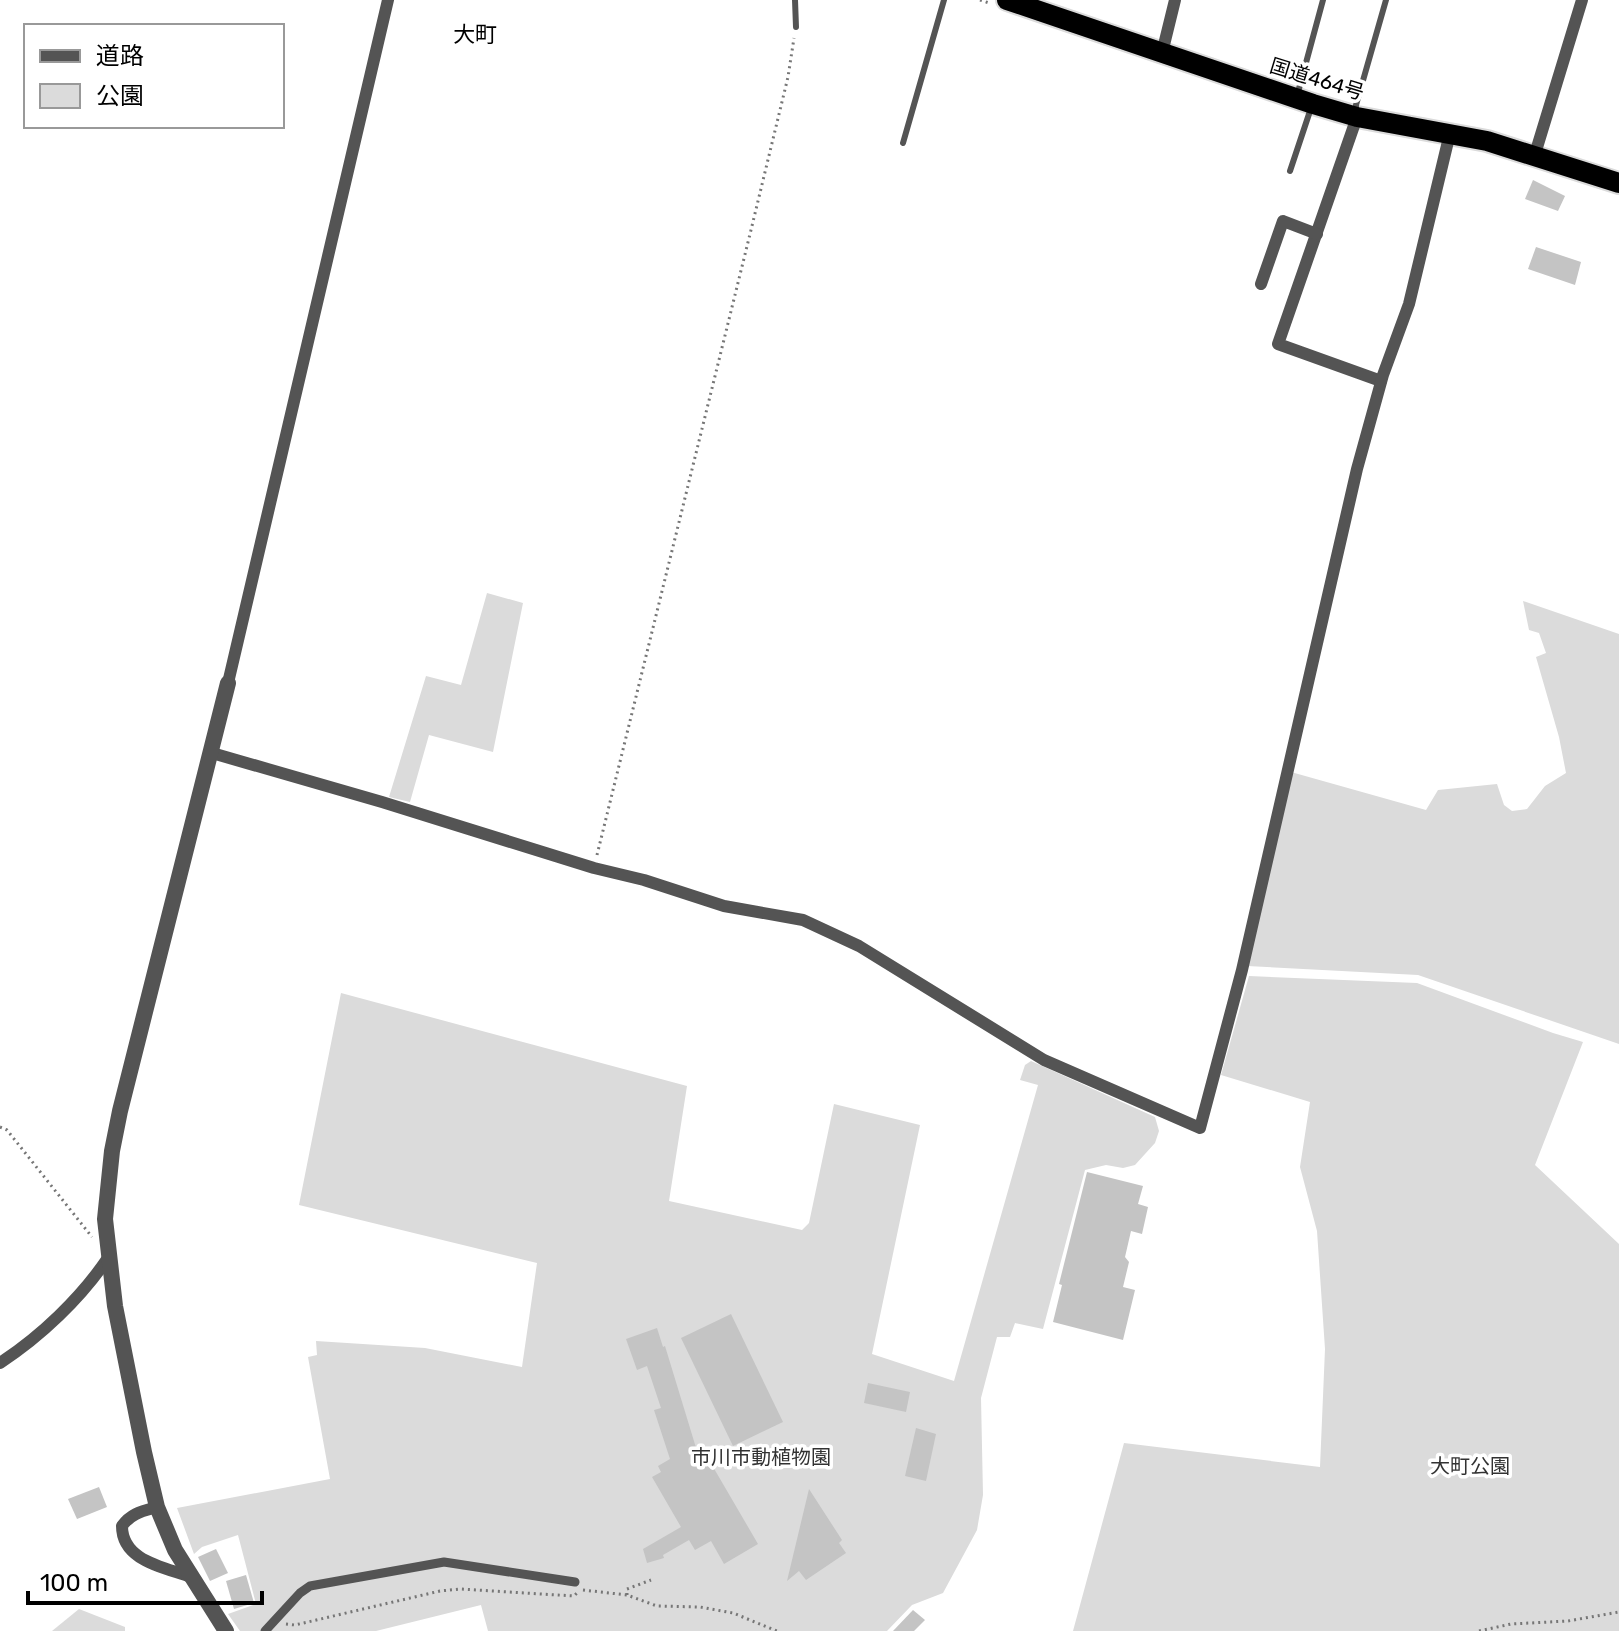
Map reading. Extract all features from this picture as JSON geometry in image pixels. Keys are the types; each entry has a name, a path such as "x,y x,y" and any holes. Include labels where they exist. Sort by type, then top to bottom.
{"highway":[{"name":"国道464号","path":"1007,0 1304,102 1357,117 1450,133 1535,154 1619,183"}],"street":[{"path":"226,1631 175,1550 157,1507 129,1379 108,1258 105,1219 115,1138 212,753 388,0"},
{"path":"1162,53 1175,0"},
{"path":"1535,154 1582,0"},
{"path":"1357,117 1278,344 1381,381"},
{"path":"212,753 724,906 803,920 859,946 1044,1060 1200,1128 1242,970 1353,483 1381,381 1409,304 1450,133"},
{"path":"1261,284 1283,221 1317,234"},
{"path":"0,1363 28,1344 92,1281 108,1258"},
{"path":"157,1507 136,1513 126,1520 122,1526 125,1544 139,1557 191,1577"},
{"path":"265,1631 310,1586 444,1562 575,1582"}],"lane":[{"path":"795,0 796,27"},
{"path":"903,143 944,0"},
{"path":"1290,171 1323,0"},
{"path":"1357,117 1356,105 1386,0"}],"path":[{"path":"594,868 785,92 796,27"},
{"path":"0,1127 7,1130 108,1258"},
{"path":"627,1595 627,1589 651,1580"},
{"path":"273,1623 295,1625 440,1591 460,1589 574,1596 581,1590 627,1595 657,1606 700,1607 733,1613 777,1631"},
{"path":"1479,1631 1619,1612"}],"green space":[{"path":"487,593 523,603 493,752 429,735 410,802 389,797 426,676 461,685"},
{"path":"1523,601 1619,634 1619,1044 1418,975 1247,966 1291,772 1426,810 1438,790 1497,784 1504,805 1512,811 1527,809 1545,786 1566,773 1536,657 1546,653 1539,633 1529,630"},
{"name":"大町公園","path":"1249,976 1417,983 1583,1042 1535,1165 1619,1244 1619,1631 1073,1631 1124,1443 1320,1467 1325,1349 1317,1231 1300,1167 1310,1102 1221,1075"},
{"name":"市川市動植物園","path":"341,993 687,1086 669,1201 802,1230 809,1223 834,1104 920,1125 872,1354 954,1381 1038,1085 1020,1080 1025,1065 1031,1061 1155,1117 1159,1131 1155,1143 1135,1165 1123,1168 1106,1165 1085,1170 1043,1329 1015,1323 1010,1337 997,1337 981,1398 983,1495 977,1530 943,1593 912,1605 887,1631 488,1631 481,1605 376,1631 240,1631 228,1614 256,1604 238,1535 202,1547 194,1554 177,1508 330,1479 308,1357 317,1355 316,1341 425,1348 522,1367 537,1263 299,1205"},
{"path":"79,1609 125,1627 125,1631 52,1631"}],"building":[{"path":"1533,180 1565,196 1558,211 1525,199"},
{"path":"1536,247 1581,262 1575,285 1528,269"},
{"path":"1087,1172 1143,1186 1138,1204 1148,1207 1142,1234 1131,1231 1125,1257 1129,1262 1123,1287 1135,1290 1123,1340 1053,1322 1062,1285 1059,1284"},
{"path":"731,1314 783,1422 733,1446 681,1338"},
{"path":"657,1328 697,1451 702,1448 758,1544 724,1564 711,1541 695,1550 689,1540 663,1555 664,1558 647,1563 643,1549 681,1527 652,1477 661,1472 658,1466 670,1459 654,1410 661,1408 647,1366 637,1370 626,1339"},
{"path":"868,1383 910,1392 906,1412 864,1403"},
{"path":"916,1428 936,1434 926,1481 905,1476"},
{"path":"99,1487 107,1507 77,1519 68,1499"},
{"path":"809,1489 842,1540 839,1543 846,1553 806,1580 799,1571 787,1581"},
{"path":"216,1549 228,1573 210,1581 198,1557"},
{"path":"246,1575 254,1603 234,1609 226,1581"},
{"path":"913,1610 925,1620 914,1631 893,1631"}],"district":[{"name":"大町","path":"475,34"}]}
